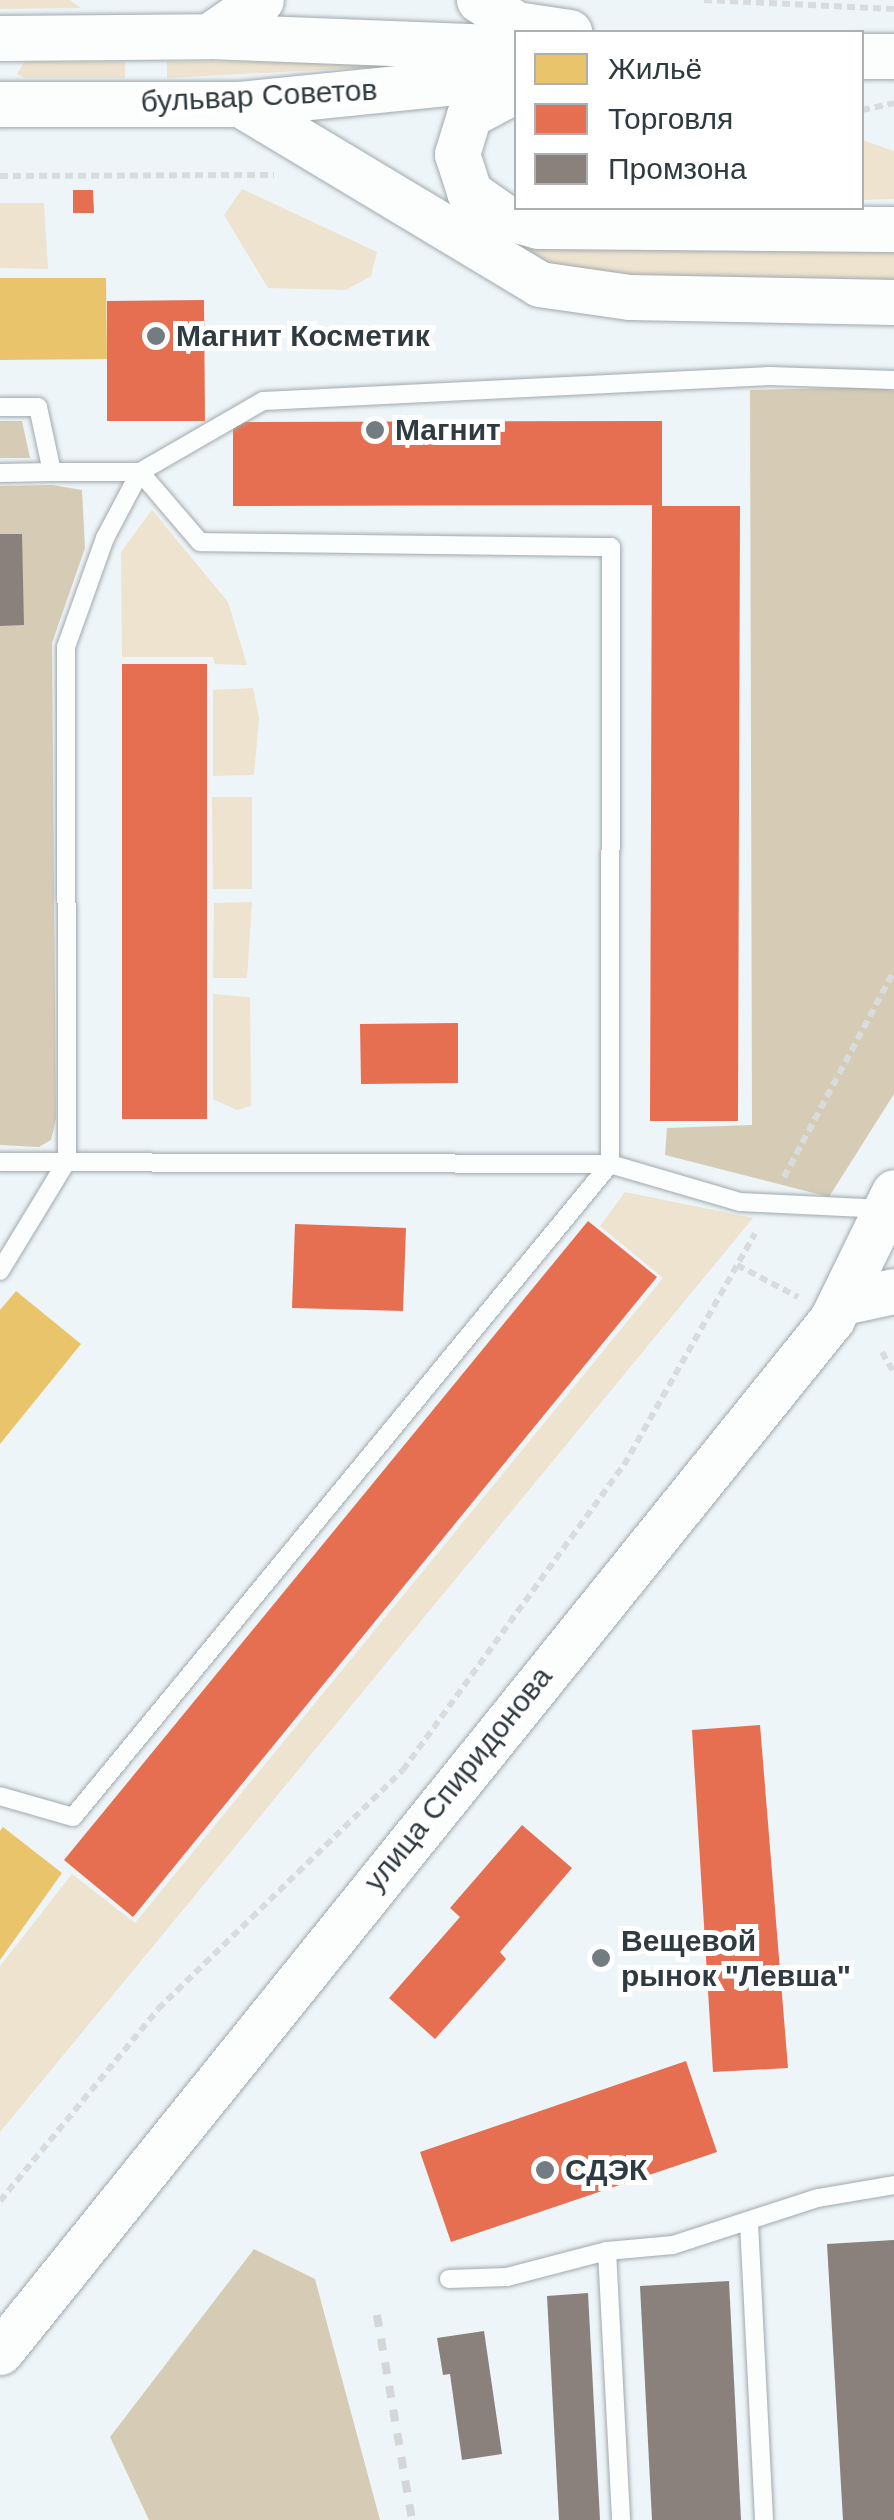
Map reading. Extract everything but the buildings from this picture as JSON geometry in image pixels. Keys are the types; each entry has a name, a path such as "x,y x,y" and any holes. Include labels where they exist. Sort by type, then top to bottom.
{"street":[{"path":"209,36 262,0"},
{"path":"480,0 516,24 556,30"},
{"name":"бульвар Советов","path":"0,38 209,36 514,48"},
{"path":"864,56 894,56"},
{"name":"бульвар Советов","path":"0,104 240,104 514,76"},
{"path":"514,91 470,115 457,154 469,192 506,217 538,226 894,229"},
{"path":"240,104 539,284 628,298 894,302"},
{"name":"улица Спиридонова","path":"6,2332 823,1301 891,1209"},
{"path":"823,1301 894,1291"}],"lane":[{"path":"0,473 140,472 263,401 677,385 769,376 894,380"},
{"path":"0,407 38,407 52,472"},
{"path":"0,1271 66,1161 66,647 105,538 140,472"},
{"path":"0,1796 73,1817 610,1164 611,547 200,542 140,472"},
{"path":"0,1162 610,1164 740,1202 891,1209"},
{"path":"449,2278 520,2274 607,2250 673,2245 818,2198 894,2185"},
{"path":"749,2223 764,2520"},
{"path":"607,2250 621,2520"}],"path":[{"path":"704,0 868,2 894,9"},
{"path":"864,110 894,104"},
{"path":"0,2201 158,2010 402,1770 624,1466 738,1264 894,971"},
{"path":"738,1264 823,1301"},
{"path":"894,1357 882,1352 894,1373"}],"shaded area":[{"path":"0,0 70,0 81,8 0,9"},
{"path":"396,61 397,66 167,78 167,62"},
{"path":"24,62 125,62 125,78 25,78 17,74"},
{"path":"864,141 894,151 894,199 864,200"},
{"path":"242,189 377,252 371,276 346,290 268,288 224,215"},
{"path":"0,203 44,203 48,269 0,268"},
{"path":"477,229 894,246 894,282 608,276 518,258"},
{"path":"881,387 894,391 894,1094 829,1197 665,1155 667,1128 752,1125 750,390"},
{"path":"0,421 22,421 30,458 0,458"},
{"path":"52,485 82,490 85,548 52,643 56,1119 51,1140 39,1147 0,1145 0,486"},
{"path":"152,510 228,602 247,665 215,664 213,657 122,657 121,552"},
{"path":"253,688 259,718 254,775 213,776 213,690"},
{"path":"212,797 252,797 252,889 213,889"},
{"path":"252,902 247,978 213,978 214,903"},
{"path":"213,994 250,997 251,1106 237,1110 213,1099"},
{"path":"625,1192 753,1218 0,2132 0,1966 72,1874 135,1923 663,1278 600,1226"},
{"path":"254,2249 315,2279 380,2520 149,2520 110,2437"}],"railway":[{"path":"377,2315 412,2520"}],"place":[{"name":"Магнит Косметик","path":"156,336"},
{"name":"Магнит","path":"375,430"},
{"name":"Вещевой рынок \"Левша\"","path":"601,1958"},
{"name":"СДЭК","path":"545,2170"}]}
